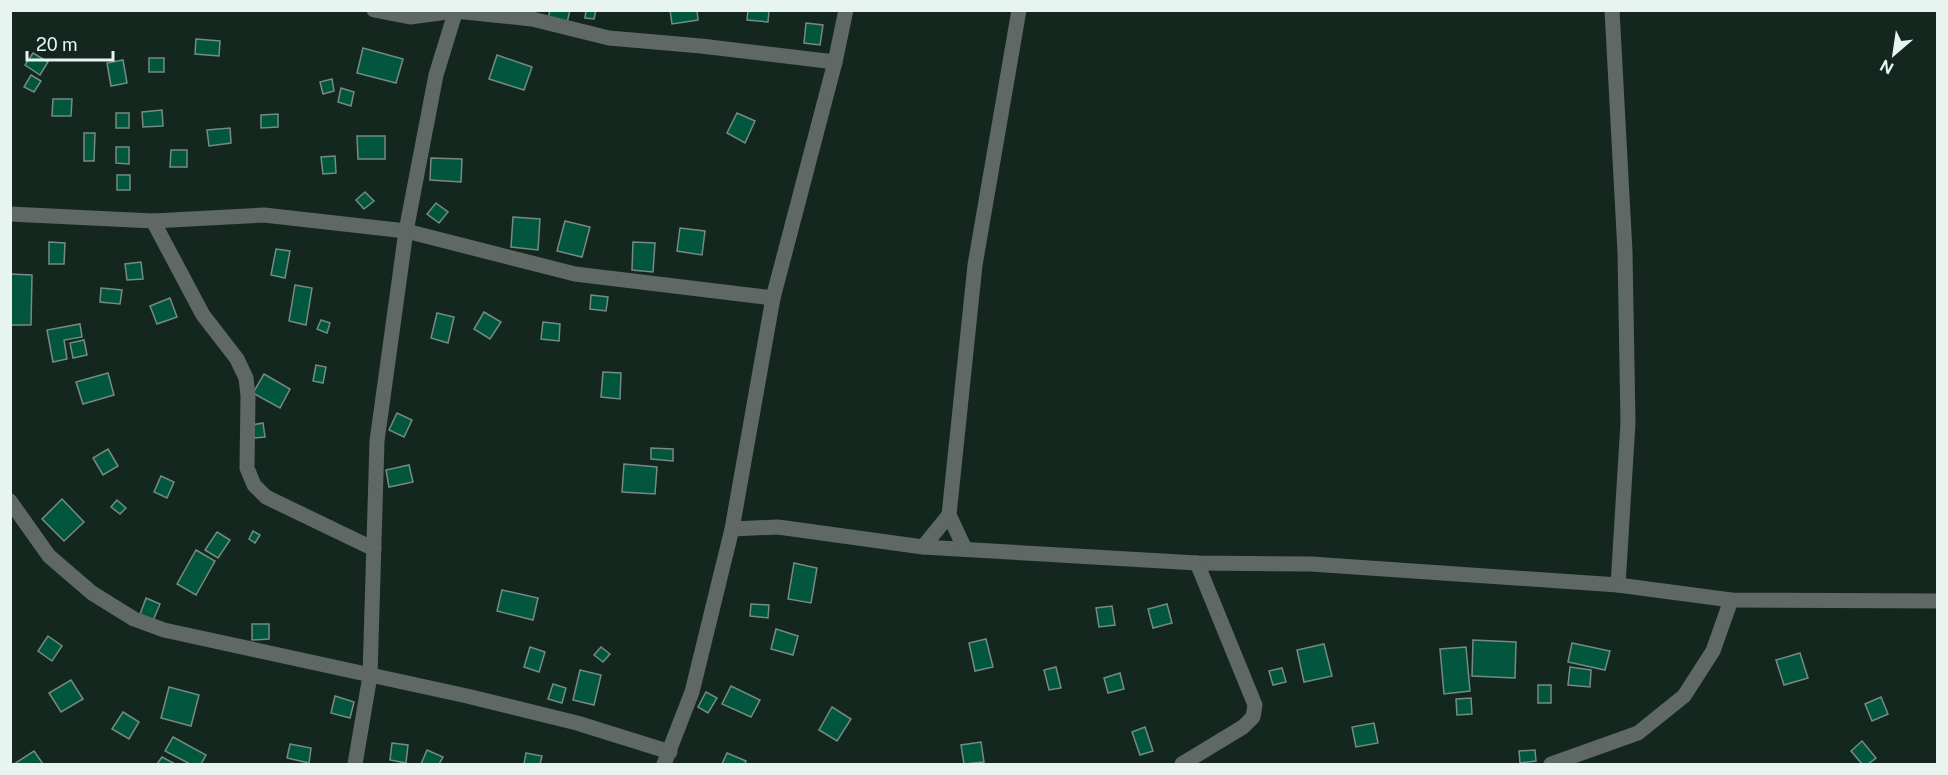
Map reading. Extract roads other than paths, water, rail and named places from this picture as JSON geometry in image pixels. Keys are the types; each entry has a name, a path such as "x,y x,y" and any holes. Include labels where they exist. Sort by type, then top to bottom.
{"street":[{"path":"374,10 410,17 456,11 532,19 609,38 701,46 834,62"},
{"path":"10,501 49,556 92,593 134,619 164,630 467,696 577,723 667,758 692,692 732,529 773,298 846,10"},
{"path":"965,549 949,515 975,265 1019,10"},
{"path":"1612,10 1625,252 1628,423 1618,585"},
{"path":"355,765 370,676 377,441 406,231 436,75 456,11"},
{"path":"10,214 153,221 264,215 406,231 575,274 773,298"},
{"path":"153,221 203,315 237,359 246,378 247,468 254,485 266,497 374,549"},
{"path":"923,547 949,515"},
{"path":"732,529 778,527 923,547 1197,563 1311,564 1618,585 1731,600 1938,601"},
{"path":"1182,765 1243,727 1253,717 1255,705 1197,563"},
{"path":"1551,765 1638,733 1684,696 1713,651 1731,600"}]}
